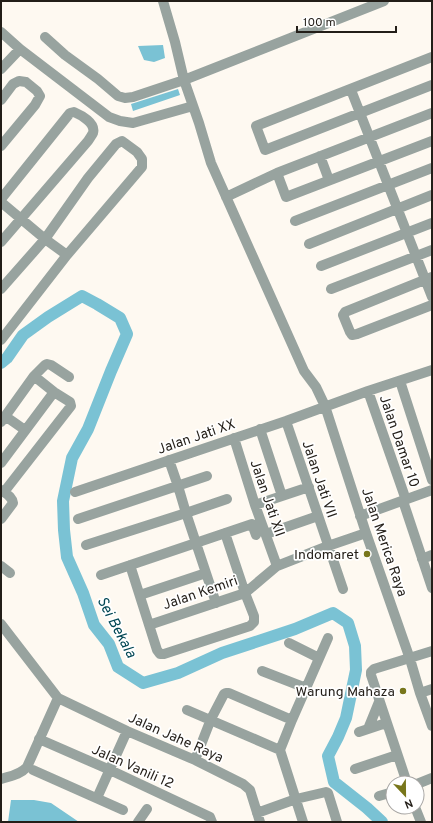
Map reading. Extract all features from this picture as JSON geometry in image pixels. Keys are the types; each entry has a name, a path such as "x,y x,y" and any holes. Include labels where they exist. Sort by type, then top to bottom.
{"street":[{"path":"44,37 118,96 126,98 184,80 384,1"},
{"name":"Jalan Merica Raya","path":"165,2 184,80 211,163 304,371 316,387 325,406 360,516 432,726"},
{"path":"1,32 20,49 109,117 120,121 133,123 193,106"},
{"path":"1,69 20,49"},
{"path":"432,57 256,126 265,150 432,85"},
{"path":"1,100 13,84 19,81 26,82 37,91 40,96 35,105 1,146"},
{"path":"351,90 416,256 429,279 432,296"},
{"path":"1,199 70,114 74,112 90,122 94,129 88,141 1,242"},
{"path":"226,197 277,173 432,112"},
{"path":"1,289 45,239 88,178 116,144 122,141 137,152 142,159 142,167 67,255 1,340"},
{"path":"277,173 286,197 379,160 432,141"},
{"path":"320,156 329,180"},
{"path":"295,221 432,168"},
{"path":"309,244 432,195"},
{"path":"1,202 45,239 67,255"},
{"path":"321,266 432,223"},
{"path":"331,289 432,250"},
{"path":"429,279 345,312 343,315 352,335 432,305"},
{"path":"25,430 3,419 34,376 47,364 69,376"},
{"name":"Jalan Jati XX","path":"74,492 286,421 368,390 432,370"},
{"path":"1,519 13,503 11,497 3,491 71,406 70,402 54,392 34,376"},
{"path":"400,381 432,480"},
{"name":"Jalan Damar 10","path":"368,390 404,500 427,557 432,588"},
{"path":"1,463 54,392"},
{"name":"Jalan Jati VII","path":"286,421 343,589"},
{"path":"260,429 282,496"},
{"name":"Jalan Jati XII","path":"234,438 255,505 261,535 277,566"},
{"path":"169,460 216,603"},
{"path":"78,519 207,476"},
{"path":"255,505 309,487"},
{"path":"360,516 432,490"},
{"path":"86,545 227,499"},
{"path":"100,575 252,524 261,535 318,516"},
{"path":"130,565 157,650 160,654 250,626 254,622 254,616 225,533"},
{"name":"Jalan Kemiri","path":"149,625 245,593 277,566 366,533"},
{"path":"1,566 10,573"},
{"path":"140,595 206,573"},
{"path":"1,624 58,698 26,769 17,774 1,779"},
{"path":"303,822 280,750 328,638"},
{"path":"289,644 319,658"},
{"path":"404,775 379,702 371,672 374,669 432,651"},
{"path":"262,671 306,688"},
{"path":"420,693 432,689"},
{"path":"195,760 211,719 224,694 226,693 292,720"},
{"name":"Jalan Jahe Raya","path":"58,698 127,731 195,760 243,784 250,790 259,817"},
{"path":"379,702 363,731 386,723"},
{"path":"187,710 211,719 280,750"},
{"path":"97,798 127,731"},
{"name":"Jalan Vanili 12","path":"39,739 110,770 208,816 212,822"},
{"path":"355,769 397,755"},
{"path":"33,770 123,810"},
{"path":"259,817 296,799 326,792 337,822"},
{"path":"379,796 385,794"},
{"path":"138,822 147,809"}],"water":[{"path":"163,45 165,58 154,62 144,60 138,46"},
{"path":"178,89 180,95 133,111 131,104"},
{"path":"11,800 34,800 51,803 79,822 8,822"}],"waterway":[{"name":"Sei Bekala","path":"1,363 7,358 23,335 48,317 82,296 120,318 127,334 88,429 72,458 63,501 67,557 83,593 94,625 109,644 118,667 143,683 178,673 222,653 295,629 333,613 348,623 355,646 356,670 346,718 328,756 334,782 382,822"}],"place":[{"name":"Indomaret","path":"367,554"},
{"name":"Warung Mahaza","path":"403,691"}]}
